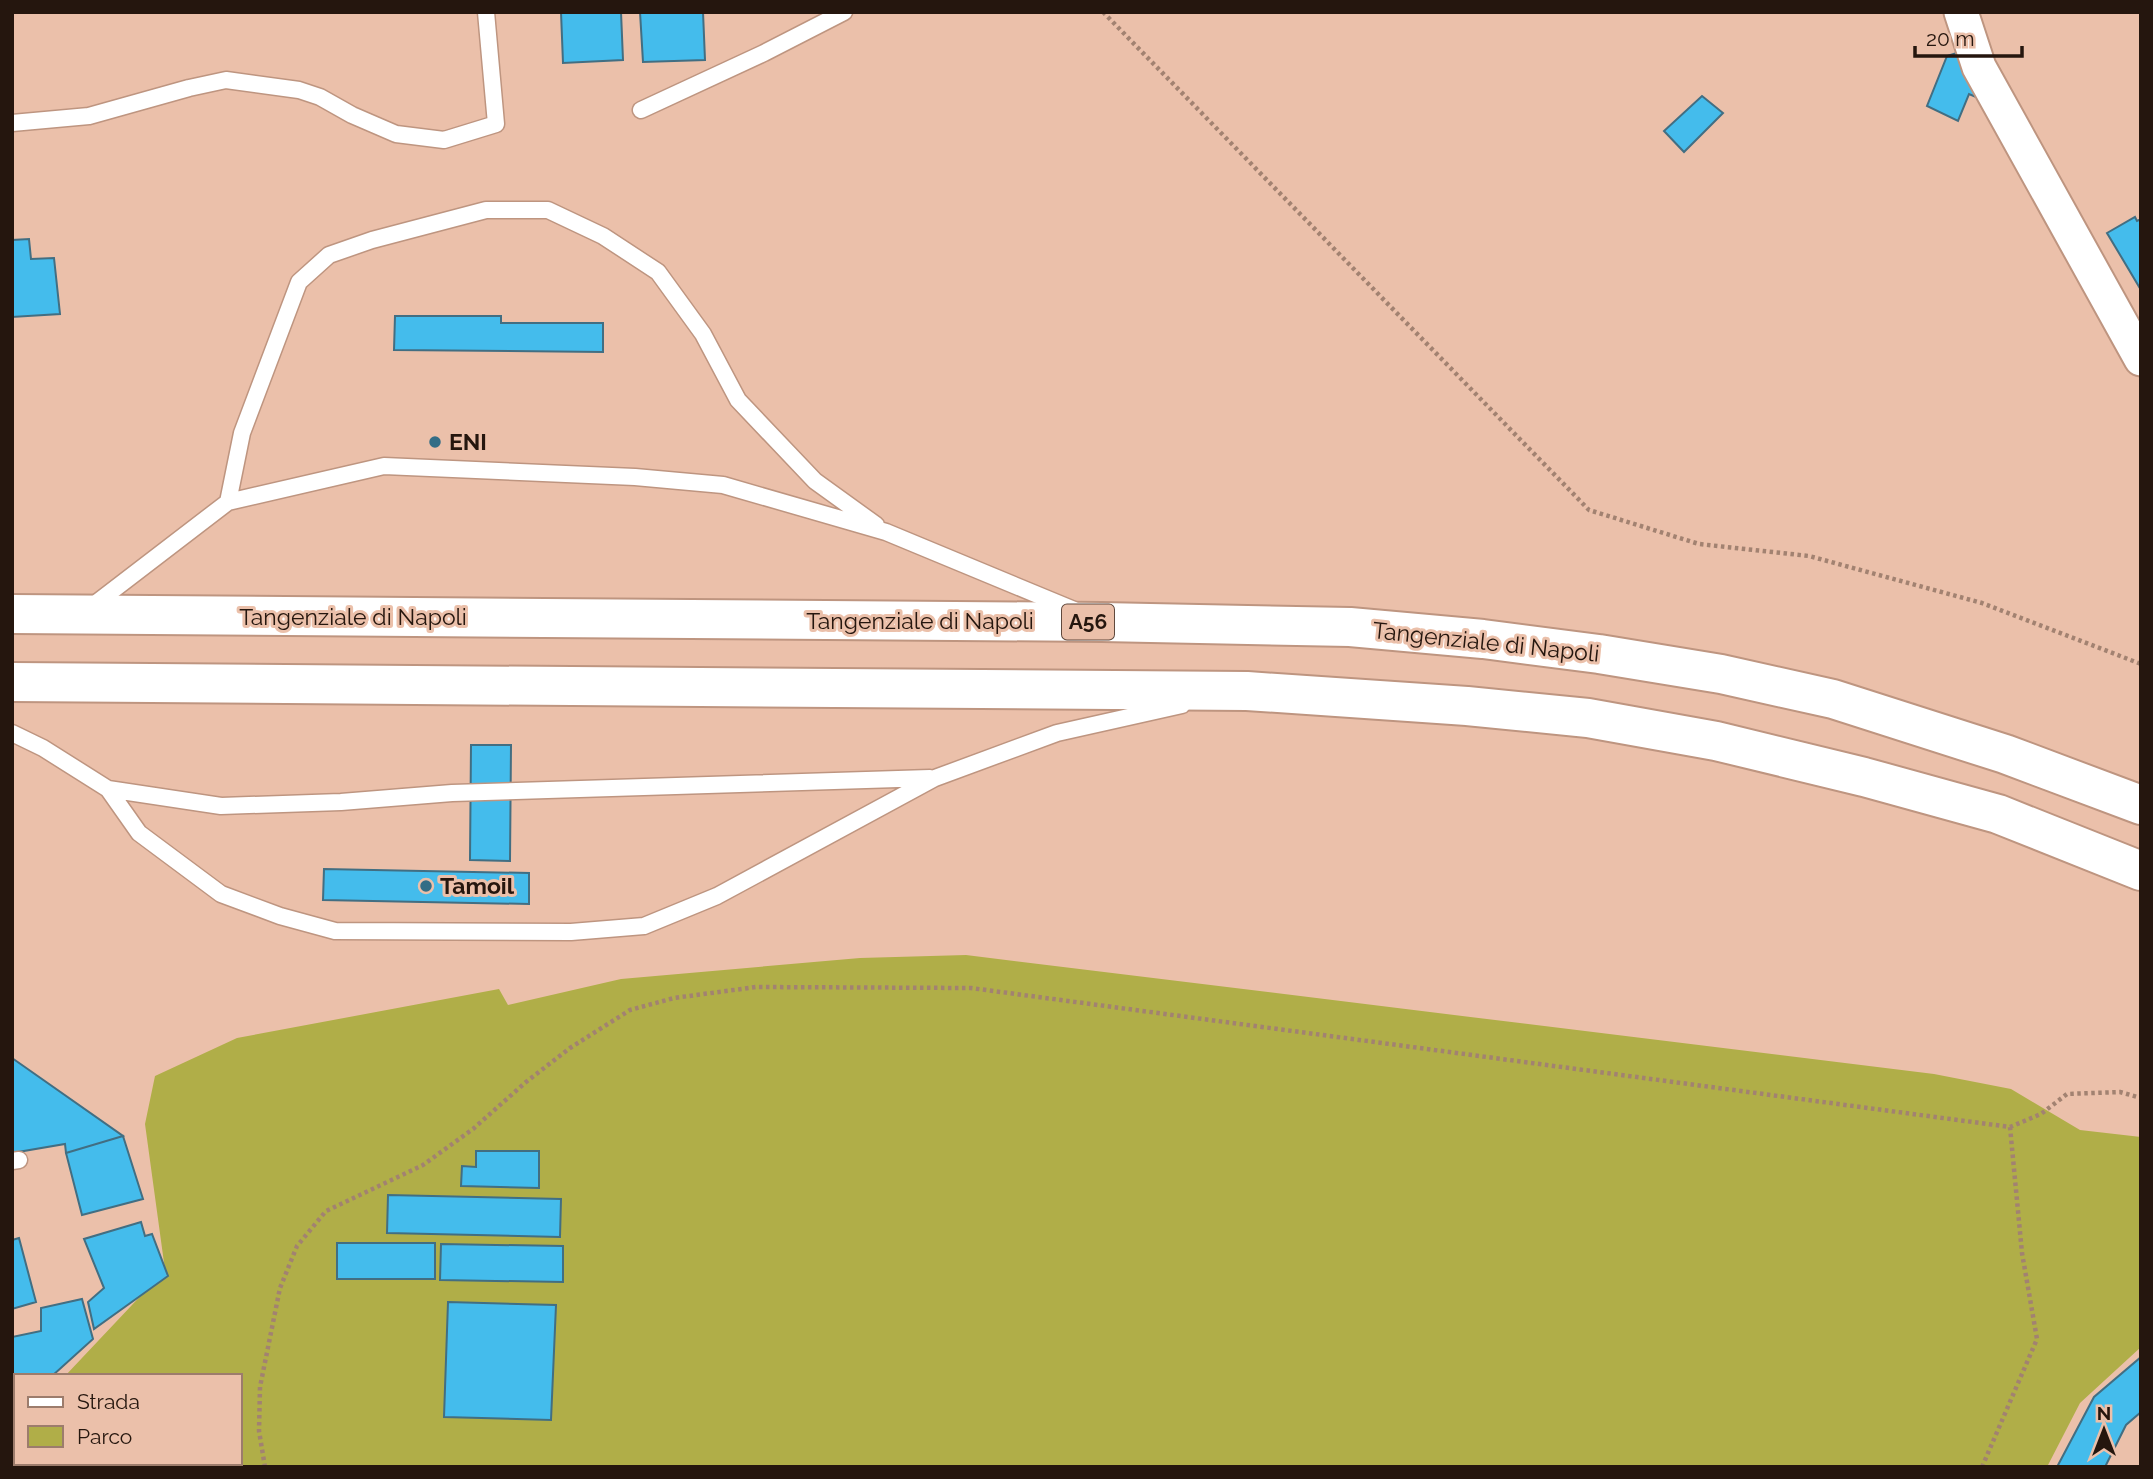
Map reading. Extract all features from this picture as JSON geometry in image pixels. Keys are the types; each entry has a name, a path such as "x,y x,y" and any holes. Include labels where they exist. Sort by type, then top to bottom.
{"highway":[{"name":"Tangenziale di Napoli","path":"12,614 1102,622 1350,628 1404,632 1509,642 1721,674 1833,699 2004,754 2141,805"},
{"path":"12,682 1247,691 1467,706 1588,718 1716,741 1864,777 1998,814 2141,871"}],"street":[{"path":"1961,12 1979,67 2141,359"}],"lane":[{"path":"12,123 89,116 226,80 299,90 320,97 352,115 396,134 444,140 496,124 486,12"},
{"path":"641,110 764,53 826,16 844,12"},
{"path":"228,502 242,433 299,282 329,255 372,240 486,209 548,209 603,236 658,272 702,334 738,400 815,481 886,532"},
{"path":"80,615 228,502 384,467 635,477 723,485 886,532 1102,622"},
{"path":"12,733 43,748 108,789 139,833 220,894 280,916 335,931 571,932 644,926 717,896 935,778 1057,733 1247,691"},
{"path":"108,789 221,806 341,802 452,793 935,778"}],"path":[{"path":"1102,12 1589,510 1699,544 1808,556 1982,603 2141,664"},
{"path":"265,1467 259,1431 260,1387 280,1287 298,1245 326,1211 423,1165 473,1129 526,1082 570,1048 630,1010 674,998 756,987 971,988 2010,1126 2041,1114 2067,1094 2120,1092 2141,1098"},
{"path":"1982,1467 2037,1339 2022,1253 2010,1126"}],"green space":[{"path":"966,955 1934,1074 2011,1089 2080,1130 2141,1137 2141,1347 2080,1403 2047,1467 25,1465 242,1465 242,1374 67,1374 165,1270 145,1124 155,1076 237,1038 499,989 508,1005 621,979 860,958"}],"building":[{"path":"561,12 621,12 623,60 563,63"},
{"path":"640,12 703,12 705,60 643,62"},
{"path":"1963,51 1988,102 1969,94 1958,121 1927,106 1947,56"},
{"path":"1702,96 1723,113 1684,152 1664,131"},
{"path":"2135,217 2137,221 2141,219 2141,290 2107,233"},
{"path":"29,239 31,259 54,258 60,314 12,317 12,240"},
{"path":"395,316 501,316 501,323 603,323 603,352 394,350"},
{"name":"Tamoil","path":"471,745 511,745 510,861 470,860"},
{"name":"Tamoil","path":"324,869 529,873 529,904 323,900"},
{"path":"12,1058 123,1136 66,1153 65,1144 12,1153"},
{"path":"123,1136 143,1199 82,1215 66,1153"},
{"path":"476,1151 539,1151 539,1188 461,1186 462,1166 476,1167"},
{"path":"388,1195 561,1199 560,1237 387,1233"},
{"path":"141,1222 145,1236 152,1234 168,1276 94,1329 88,1302 104,1288 84,1239"},
{"path":"19,1238 36,1302 12,1309 12,1240"},
{"path":"337,1243 435,1243 435,1279 337,1279"},
{"path":"441,1244 563,1246 563,1282 440,1280"},
{"path":"82,1299 93,1339 54,1374 14,1374 12,1412 12,1337 41,1331 41,1308"},
{"path":"448,1302 556,1305 551,1420 444,1417"},
{"path":"2141,1357 2141,1412 2126,1425 2105,1467 2057,1467 2094,1397"},
{"path":"224,1465 224,1467 155,1467"}],"place":[{"name":"ENI","path":"435,442"},
{"name":"Tamoil","path":"426,886"}]}
